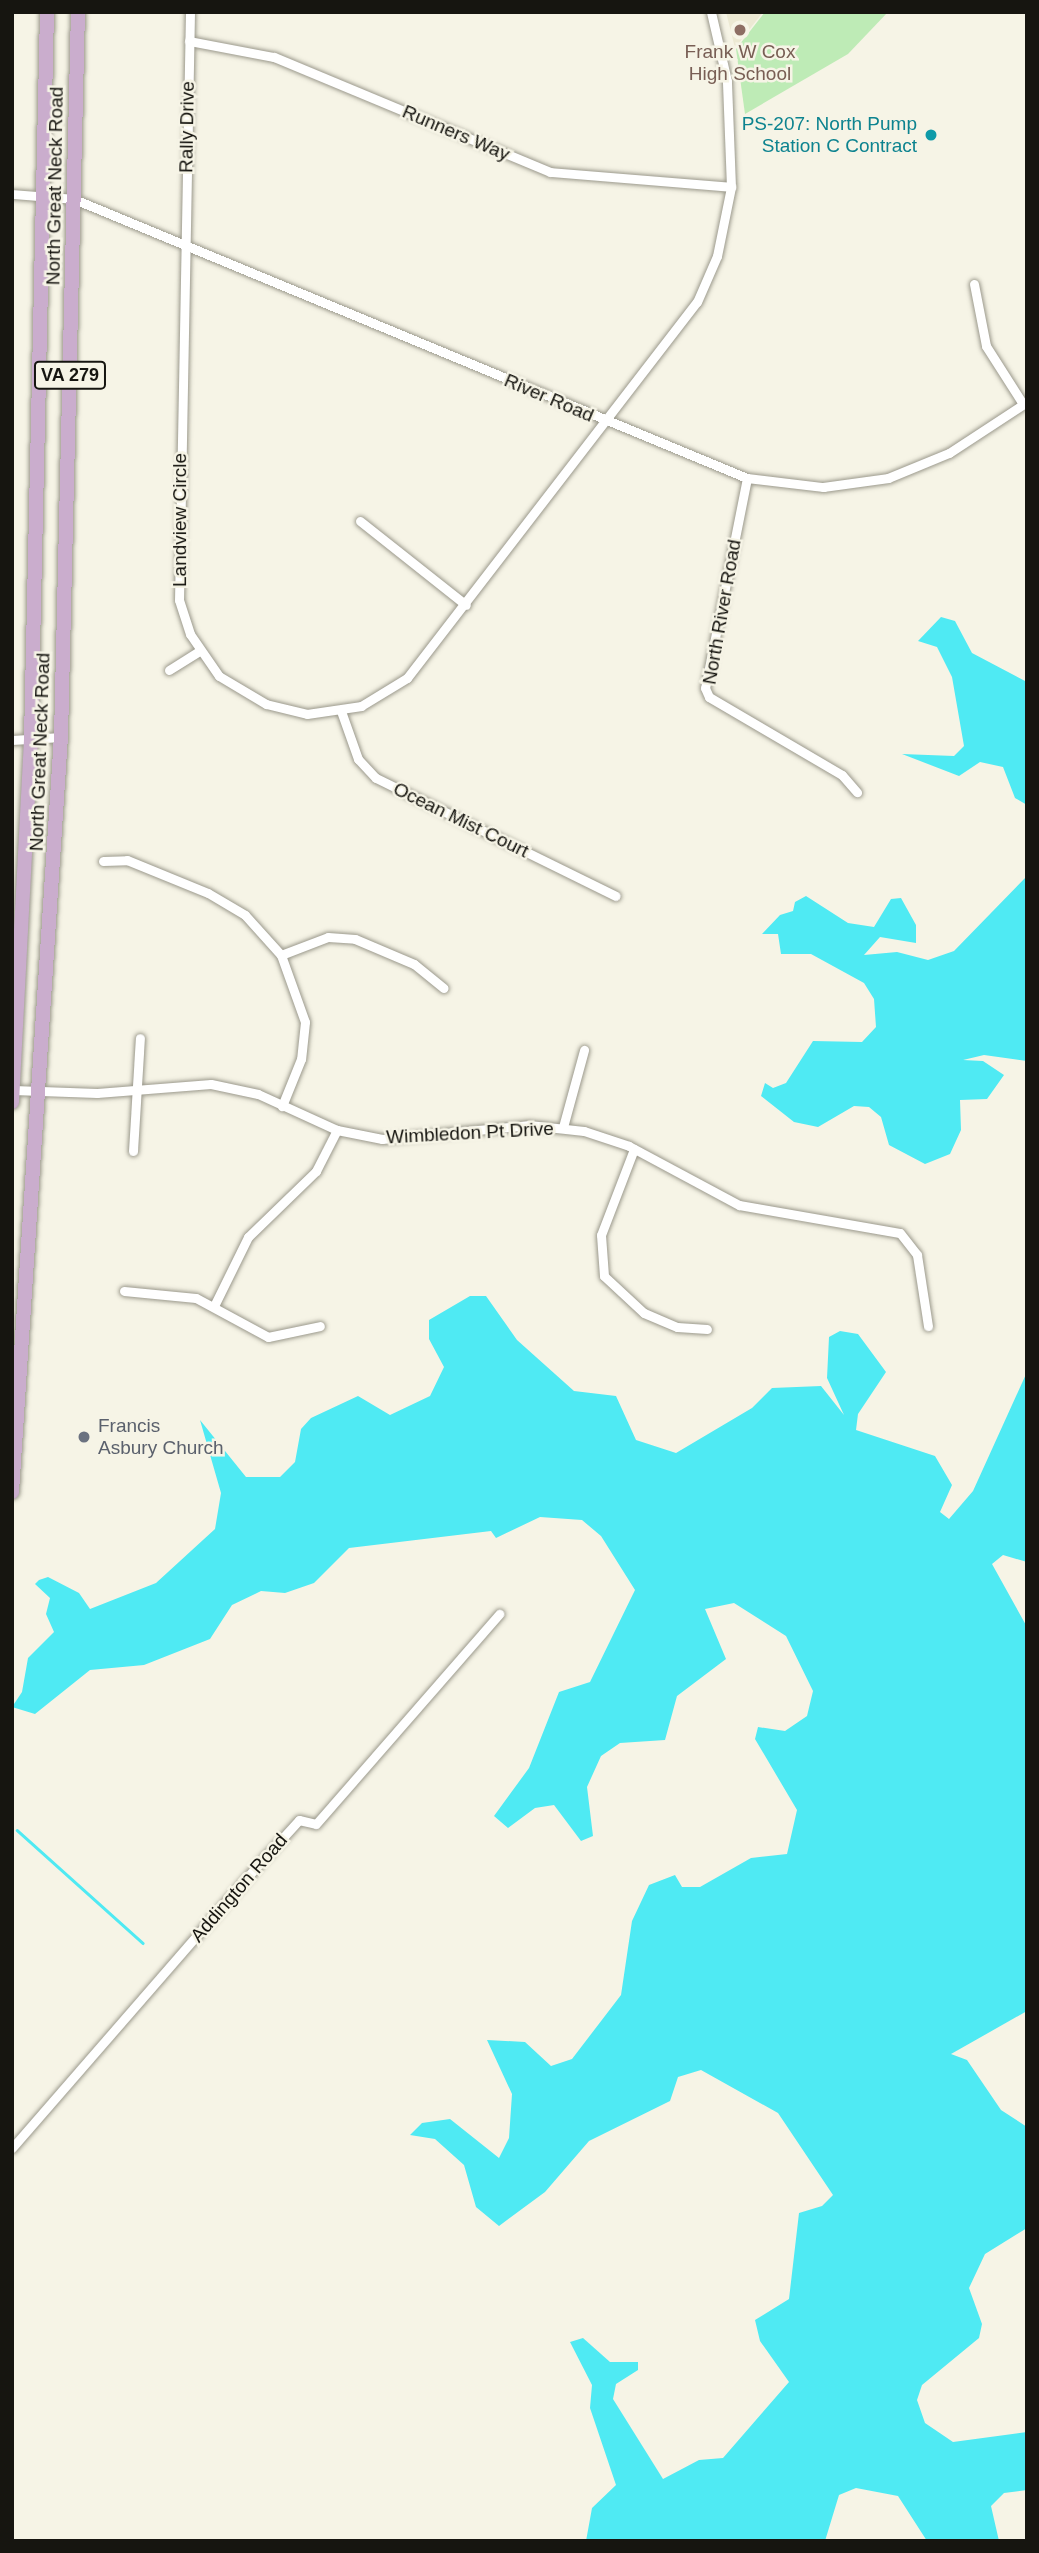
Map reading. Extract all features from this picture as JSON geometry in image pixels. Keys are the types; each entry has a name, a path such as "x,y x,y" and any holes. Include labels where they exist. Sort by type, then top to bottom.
{"main road":[{"name":"North Great Neck Road","path":"12,1102 32,739 47,12"},
{"name":"North Great Neck Road","path":"12,1492 43,1091 61,737 78,12"}],"street":[{"name":"Rally Drive","path":"184,243 190,12"},
{"name":"Landview Circle","path":"184,243 178,583 184,618 200,651 232,687 266,704 307,714 341,711 379,698 407,678 466,605 696,302 717,256 731,187 727,81 711,12"},
{"name":"Runners Way","path":"189,41 274,57 550,172 731,187"},
{"name":"River Road","path":"12,194 74,199 184,243 606,423 747,478 823,487 888,478 948,453 1025,403"},
{"path":"974,284 986,346 1025,403"},
{"name":"North River Road","path":"747,478 705,688 709,697 842,775 857,792"},
{"path":"360,521 466,605"},
{"path":"170,670 200,651"},
{"name":"Ocean Mist Court","path":"341,711 358,759 376,778 616,896"},
{"path":"12,740 61,737"},
{"path":"103,861 127,860 208,893 244,915 281,955 305,1022 302,1059 282,1106"},
{"path":"281,955 328,937 355,939 414,964 444,988"},
{"path":"133,1151 140,1038"},
{"path":"563,1127 584,1050"},
{"name":"Wimbledon Pt Drive","path":"13,1090 137,1090 211,1084 282,1106 337,1130 403,1140 563,1127 634,1149 739,1205 900,1233 917,1255 928,1325"},
{"path":"214,1306 248,1237 316,1171 337,1130"},
{"path":"634,1149 601,1234 604,1276 645,1313 677,1327 707,1329"},
{"path":"124,1291 176,1294 214,1306 268,1337 320,1326"},
{"name":"Addington Road","path":"12,2148 299,1820 316,1824 499,1614"}],"shaded area":[{"name":"Frank W Cox High School","path":"726,12 763,12 735,48"}],"green space":[{"path":"765,12 888,12 848,54 745,114 736,49"}],"water":[{"path":"941,617 955,621 972,653 1027,682 1027,805 1015,798 1003,767 980,762 959,776 902,754 954,756 964,746 952,677 937,647 918,641"},
{"path":"1027,876 1027,1061 984,1055 963,1060 983,1061 1004,1075 987,1099 960,1100 961,1130 950,1154 925,1164 889,1145 881,1117 869,1107 854,1106 818,1127 794,1122 761,1096 765,1083 773,1088 786,1083 813,1041 862,1042 876,1027 874,999 864,983 811,954 781,954 778,934 762,934 780,915 793,911 795,902 806,896 848,923 874,927 891,899 901,898 916,925 916,943 880,937 864,955 897,952 928,960 954,951"},
{"path":"470,1296 486,1296 517,1340 574,1391 616,1396 636,1440 676,1453 752,1408 772,1388 821,1386 844,1415 827,1378 829,1337 840,1331 858,1334 886,1372 858,1414 856,1430 935,1456 952,1485 940,1512 949,1519 973,1491 1027,1372 1027,1562 1003,1555 992,1564 1027,1627 1027,2011 951,2054 967,2060 1001,2110 1027,2127 1027,2228 985,2254 969,2288 982,2324 979,2338 922,2385 917,2400 925,2423 953,2442 1027,2432 1027,2490 1004,2493 991,2506 999,2541 927,2541 898,2496 856,2488 839,2495 825,2541 586,2541 592,2508 616,2485 590,2408 592,2385 570,2342 583,2338 610,2362 638,2362 638,2370 616,2384 613,2399 663,2479 699,2460 723,2458 789,2382 760,2341 755,2320 789,2299 799,2213 822,2206 833,2195 778,2113 701,2070 678,2077 670,2101 589,2141 545,2192 499,2226 476,2207 464,2165 435,2139 410,2135 422,2123 450,2119 499,2158 509,2138 512,2094 487,2040 525,2042 551,2066 572,2059 621,1995 632,1921 649,1885 675,1875 682,1887 700,1887 751,1858 787,1854 797,1810 755,1739 758,1727 785,1731 807,1716 813,1691 786,1636 734,1603 705,1609 726,1659 677,1696 665,1740 620,1743 601,1756 587,1787 593,1836 581,1841 554,1805 535,1808 508,1828 494,1816 529,1768 559,1692 590,1682 635,1590 601,1536 582,1520 540,1517 496,1538 491,1531 349,1548 314,1583 285,1593 261,1591 232,1605 210,1639 144,1665 90,1670 35,1714 12,1707 22,1692 28,1658 54,1632 46,1614 50,1598 35,1584 39,1580 48,1577 79,1593 90,1609 156,1583 215,1529 221,1493 200,1420 246,1477 280,1477 295,1462 301,1429 311,1418 358,1396 390,1415 430,1396 444,1367 429,1339 429,1320"}],"waterway":[{"path":"17,1830 143,1943"}],"place":[{"name":"Frank W Cox High School","path":"740,30"},
{"name":"PS-207: North Pump Station C Contract","path":"931,135"},
{"name":"Francis Asbury Church","path":"84,1437"}]}
